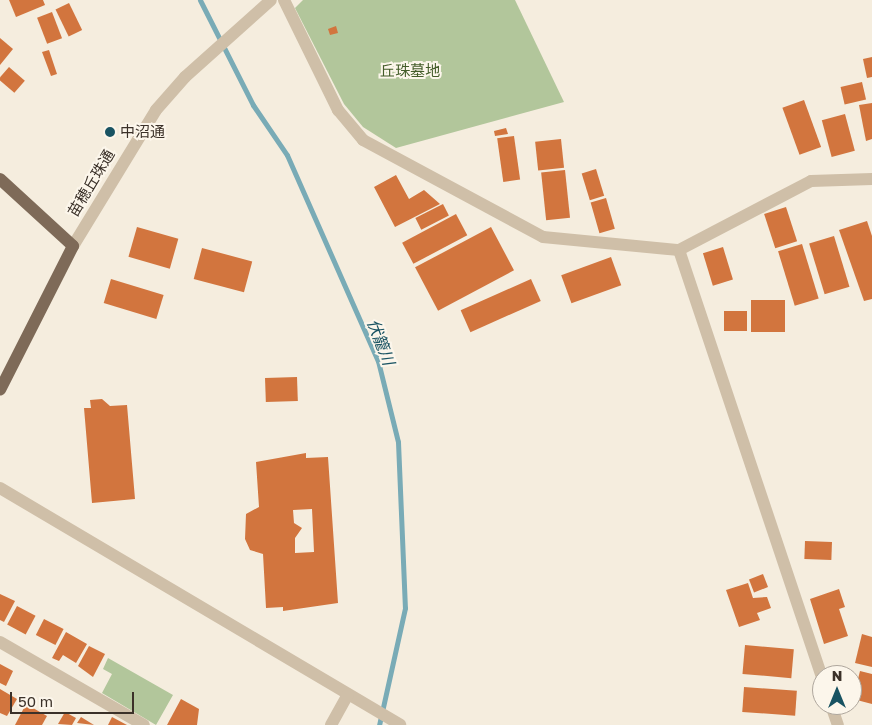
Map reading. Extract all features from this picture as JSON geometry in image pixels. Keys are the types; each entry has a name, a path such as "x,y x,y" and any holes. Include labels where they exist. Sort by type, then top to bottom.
{"main road":[{"path":"0,179 73,246"},
{"name":"苗穂丘珠通","path":"0,390 73,246"}],"street":[{"path":"284,0 338,110 363,140 543,237 679,250 811,181 872,180"},
{"name":"苗穂丘珠通","path":"73,246 156,110 186,77 266,3"},
{"path":"679,250 818,665"},
{"path":"0,488 400,725"},
{"path":"0,642 144,725"},
{"path":"331,725 353,697"}],"green space":[{"name":"丘珠墓地","path":"303,0 515,0 564,102 396,148 363,127 344,104 295,8"},
{"path":"108,658 173,695 156,725 102,693 112,674 103,669"}],"building":[{"path":"9,0 43,0 45,5 16,17"},
{"path":"69,3 82,30 69,37 56,10"},
{"path":"52,12 62,38 47,44 37,18"},
{"path":"336,26 338,33 330,35 328,29"},
{"path":"0,38 13,49 0,65"},
{"path":"49,50 57,74 51,76 42,52"},
{"path":"872,57 872,77 867,78 863,59"},
{"path":"9,67 25,81 14,93 0,80 0,77"},
{"path":"862,82 866,100 845,104 841,87"},
{"path":"804,100 821,147 799,155 782,108"},
{"path":"872,103 872,139 866,141 859,105"},
{"path":"845,114 855,151 832,157 822,120"},
{"path":"506,128 508,134 495,136 494,131"},
{"path":"514,136 520,180 503,182 497,138"},
{"path":"561,139 564,168 538,171 535,142"},
{"path":"596,169 604,196 590,200 582,173"},
{"path":"565,170 570,218 546,220 541,173"},
{"path":"396,175 409,199 424,190 440,204 395,227 374,187"},
{"path":"606,198 615,229 599,233 591,202"},
{"path":"443,204 449,216 421,230 415,218"},
{"path":"786,207 797,241 775,248 764,214"},
{"path":"456,214 467,235 413,264 402,243"},
{"path":"867,221 872,236 872,299 864,301 839,230"},
{"path":"137,227 178,239 170,269 128,257"},
{"path":"491,227 514,270 438,311 415,267"},
{"path":"834,236 849,287 825,294 809,244"},
{"path":"802,244 819,299 795,306 778,251"},
{"path":"723,247 733,280 713,286 703,253"},
{"path":"202,248 252,261 244,292 194,279"},
{"path":"611,257 621,285 571,303 561,275"},
{"path":"111,279 164,295 156,319 104,303"},
{"path":"531,279 541,301 470,332 461,310"},
{"path":"751,300 785,300 785,332 751,332"},
{"path":"724,311 747,311 747,331 724,331"},
{"path":"297,377 298,401 266,402 265,378"},
{"path":"102,399 110,406 127,405 135,499 92,503 84,408 91,408 90,400"},
{"path":"306,453 306,458 328,457 338,603 283,611 283,607 266,608 263,554 250,550 245,539 246,514 259,507 256,462","holes":["312,509 314,552 295,553 295,538 302,528 294,523 293,510"]},
{"path":"805,541 832,542 831,560 804,559"},
{"path":"763,574 768,587 754,592 749,579"},
{"path":"748,583 753,598 767,597 771,608 757,613 760,620 739,627 726,590"},
{"path":"839,589 845,607 839,609 848,636 824,644 810,599"},
{"path":"0,594 15,601 4,622 0,620"},
{"path":"17,606 36,616 26,634 7,625"},
{"path":"44,619 64,629 55,645 36,635"},
{"path":"66,632 87,644 76,663 63,655 59,661 52,658"},
{"path":"862,634 872,637 872,667 855,663"},
{"path":"745,645 794,649 791,678 742,674"},
{"path":"89,646 105,654 93,677 78,666"},
{"path":"0,664 13,671 6,686 0,683"},
{"path":"862,672 872,674 872,704 862,701"},
{"path":"744,687 797,691 795,716 742,712"},
{"path":"0,689 17,699 7,716 0,713"},
{"path":"181,699 199,709 197,725 167,725"},
{"path":"26,704 47,716 42,725 15,725"},
{"path":"65,712 76,718 72,725 58,724"},
{"path":"81,717 94,725 77,723"},
{"path":"112,717 127,725 108,725"}],"waterway":[{"name":"伏籠川","path":"200,0 253,105 287,155 378,361 398,442 405,608 379,725"}],"place":[{"name":"中沼通","path":"110,132"}]}
